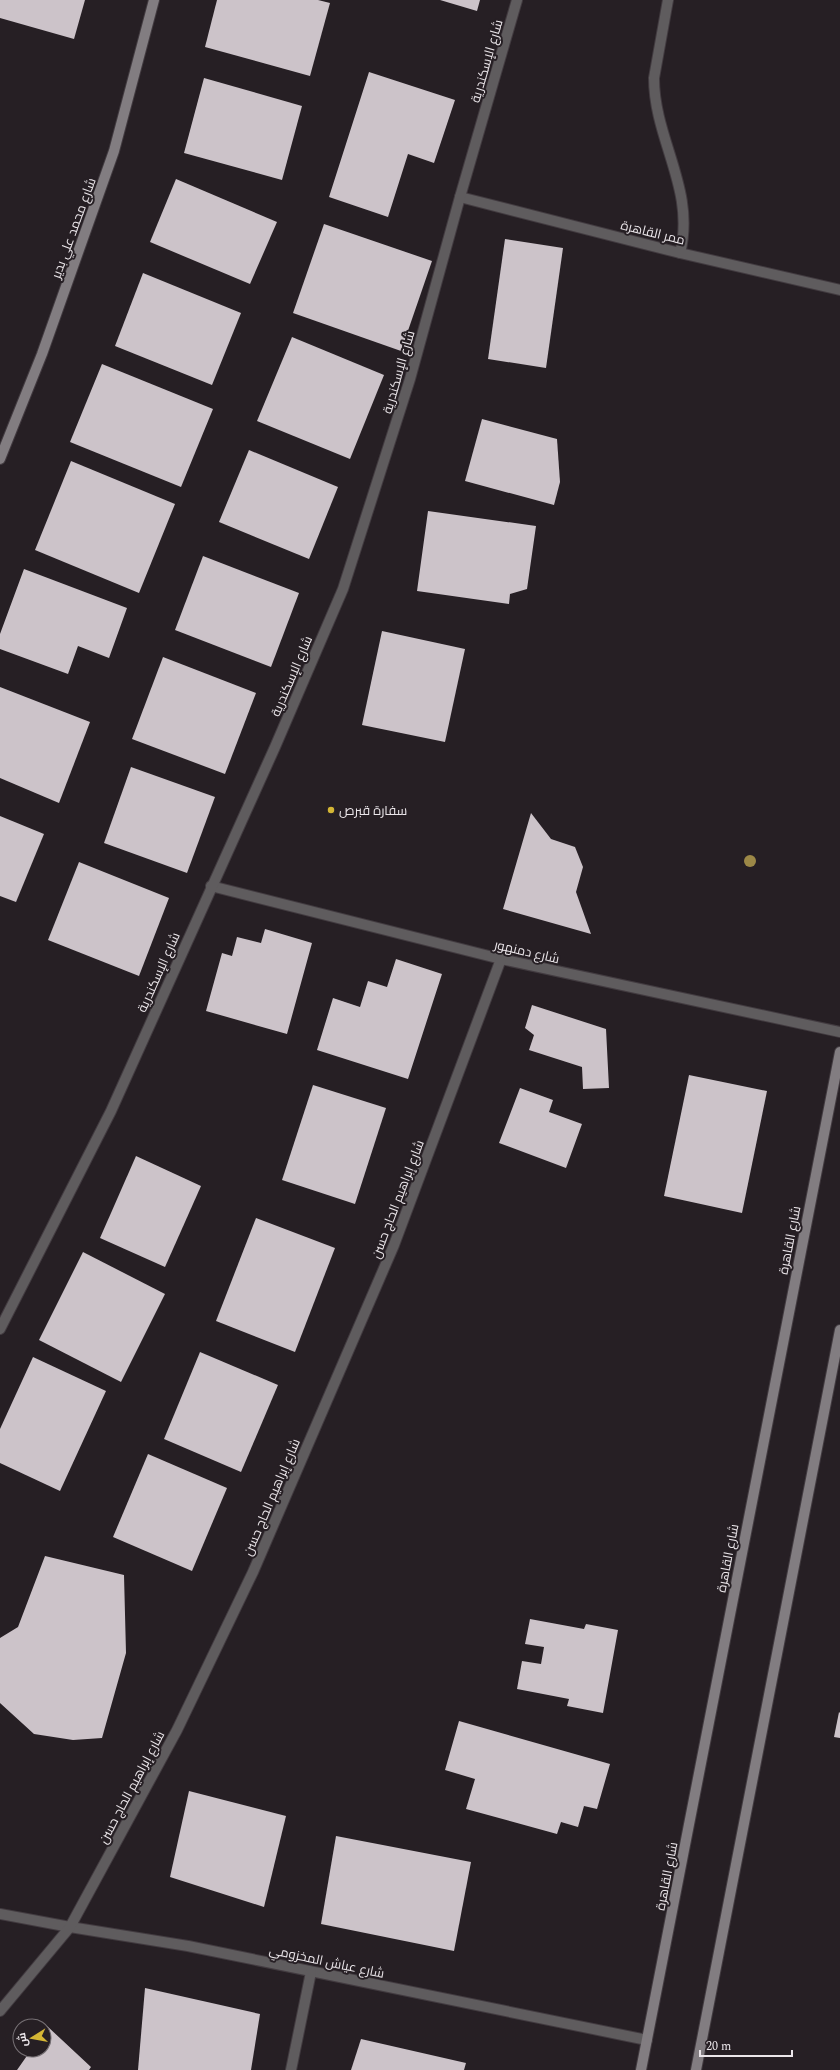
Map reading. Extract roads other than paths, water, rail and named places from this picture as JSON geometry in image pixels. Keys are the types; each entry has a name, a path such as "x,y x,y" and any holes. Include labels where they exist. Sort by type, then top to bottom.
{"main road":[{"name":"شارع محمد علي بدير","path":"0,459 42,354 114,151 154,0"},
{"name":"شارع القاهرة","path":"641,2070 840,1052"},
{"path":"696,2070 840,1330"}],"street":[{"name":"شارع الإسكندرية","path":"0,1329 111,1111 211,886 275,747 343,589 410,379 460,197 517,0"},
{"path":"668,0 654,78 654,89 659,120 669,155 678,179 682,198 684,234 680,253"},
{"name":"ممر القاهرة","path":"460,197 680,253 840,290"},
{"name":"شارع دمنهور","path":"211,886 501,959 840,1032"},
{"name":"شارع إبراهيم الحاج حسن","path":"0,2011 70,1928 177,1730 253,1572 394,1245 501,959"},
{"name":"شارع عياش المخزومي","path":"0,1914 70,1928 188,1946 647,2040"},
{"path":"292,2070 311,1972"}],"place":[{"name":"سفارة قبرص","path":"331,810"}]}
